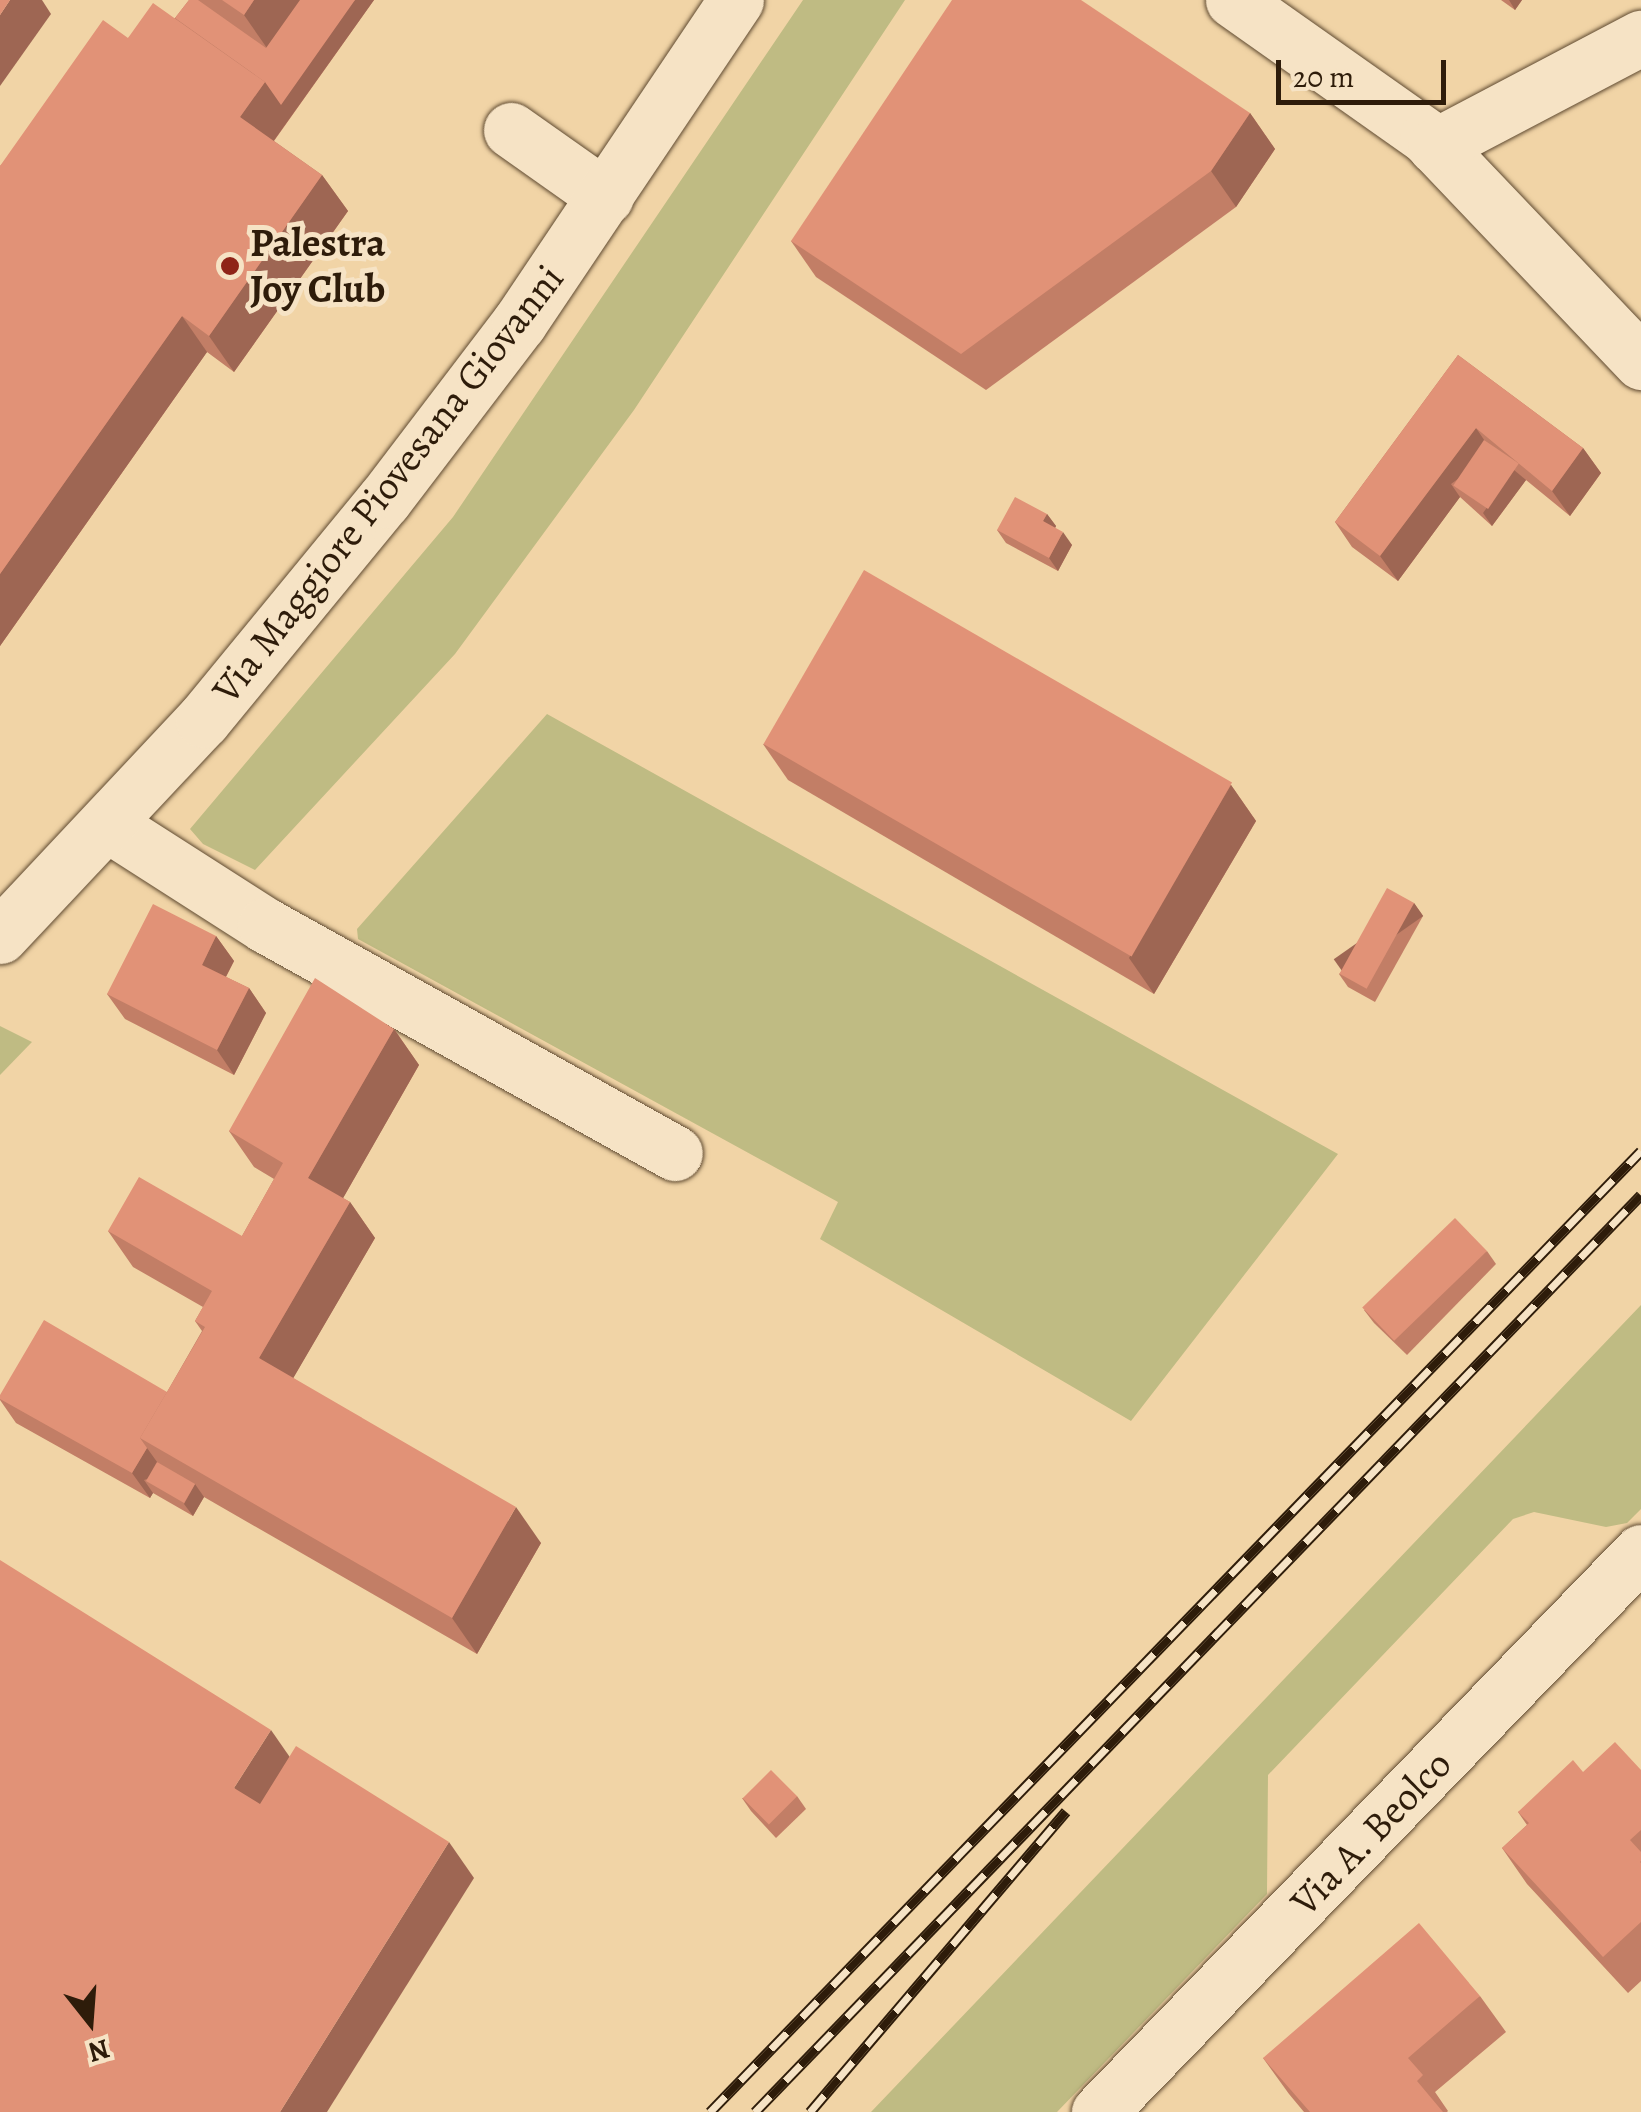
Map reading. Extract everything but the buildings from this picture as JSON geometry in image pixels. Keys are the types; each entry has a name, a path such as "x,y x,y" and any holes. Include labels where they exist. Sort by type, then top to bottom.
{"street":[{"name":"Via Maggiore Piovesana Giovanni","path":"4,924 107,824 203,720 384,500 520,323 736,0"},
{"path":"1232,0 1434,146 1641,362"},
{"path":"1434,146 1641,38"},
{"path":"510,130 606,197"},
{"path":"107,824 265,925 675,1153"},
{"name":"Via A. Beolco","path":"1112,2107 1641,1552"}],"shaded area":[{"path":"803,0 905,0 634,410 455,654 255,870 203,844 190,829 453,517"},
{"path":"547,714 1338,1154 1131,1421 820,1239 838,1202 358,939 357,929"},
{"path":"0,1026 32,1042 0,1075"},
{"path":"1641,1305 1641,1509 1627,1523 1606,1527 1534,1512 1513,1519 1268,1775 1267,1894 1057,2112 871,2112"}],"railway":[{"path":"710,2112 1641,1151"},
{"path":"755,2112 1641,1195"},
{"path":"810,2112 1066,1811"}],"place":[{"name":"Palestra Joy Club","path":"230,266"}]}
